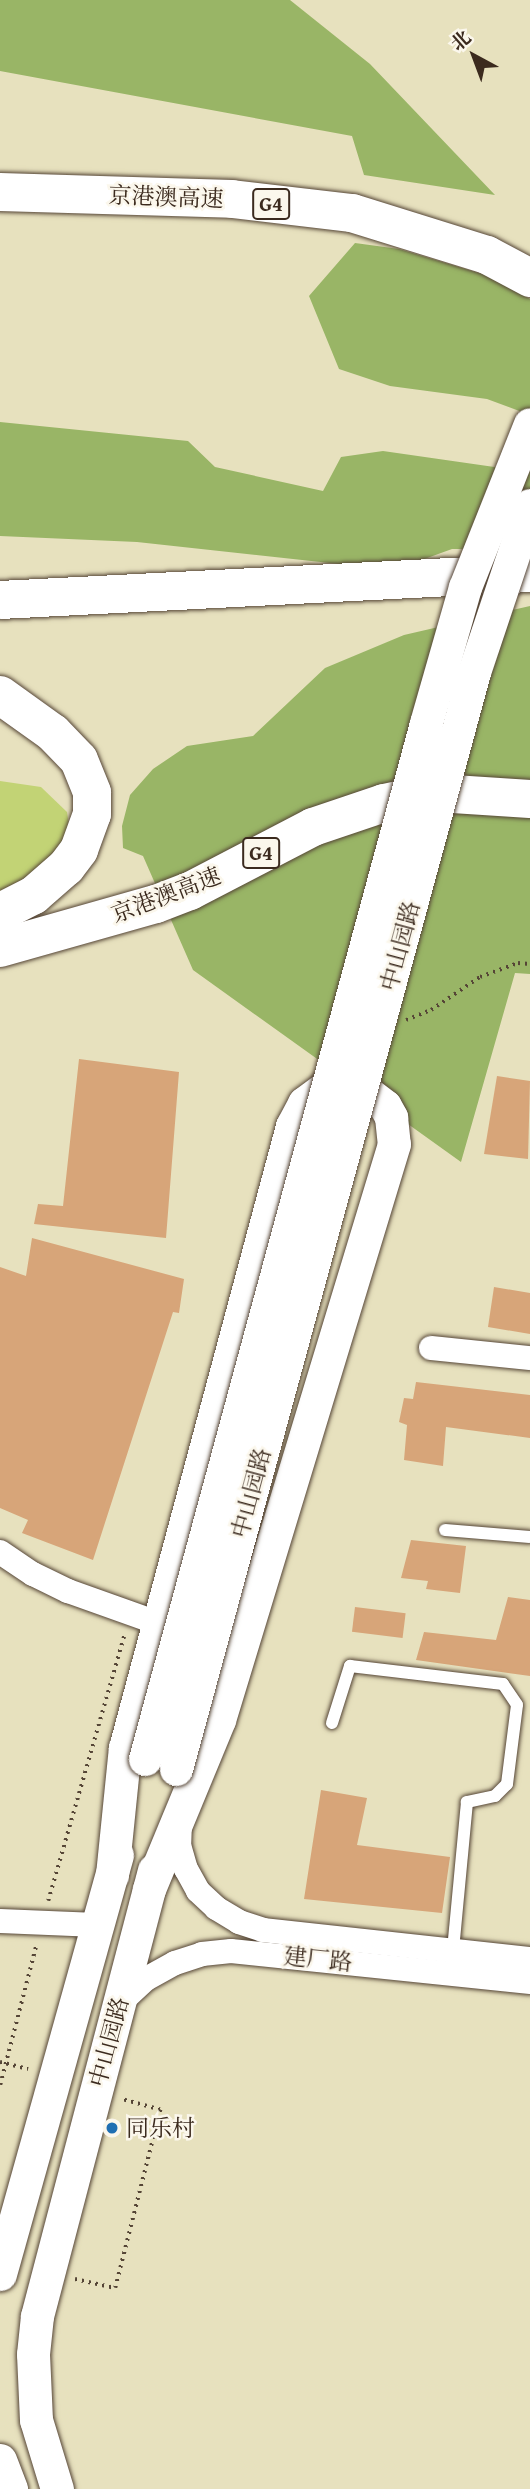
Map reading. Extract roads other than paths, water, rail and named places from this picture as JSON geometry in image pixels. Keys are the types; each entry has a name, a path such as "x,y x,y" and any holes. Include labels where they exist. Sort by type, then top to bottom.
{"highway":[{"name":"京港澳高速","path":"0,192 232,199 352,213 487,255 530,278"},
{"path":"0,600 530,573"},
{"path":"0,695 53,733 79,760 92,793 92,814 79,850 66,867 34,895 0,912"},
{"name":"京港澳高速","path":"0,948 156,904 191,891 313,827 384,803 422,795 453,794 530,799"}],"main road":[{"name":"中山园路","path":"0,2274 145,1759 426,723 466,587 530,424"},
{"name":"中山园路","path":"57,2489 38,2430 32,2388 37,2316 46,2273 120,2003 177,1769 474,672 530,505"},
{"path":"111,1875 125,1748 296,1114 304,1103 325,1088 338,1085 364,1090 385,1106 394,1130 394,1144 219,1720 149,1889"},
{"path":"0,2460 11,2489"}],"street":[{"path":"431,1348 530,1358"},
{"path":"0,1552 33,1574 68,1591 158,1623"},
{"name":"建厂路","path":"180,1818 179,1845 186,1869 198,1891 216,1908 239,1922 263,1930 530,1958"},
{"path":"0,1922 97,1925"},
{"name":"建厂路","path":"120,2003 146,1979 175,1963 202,1954 231,1951 530,1982"}],"lane":[{"path":"445,1530 530,1537"},
{"path":"332,1723 351,1666 503,1684 517,1705 507,1784 495,1796 467,1802 453,1951"}],"place":[{"name":"同乐村","path":"112,2128"}]}
